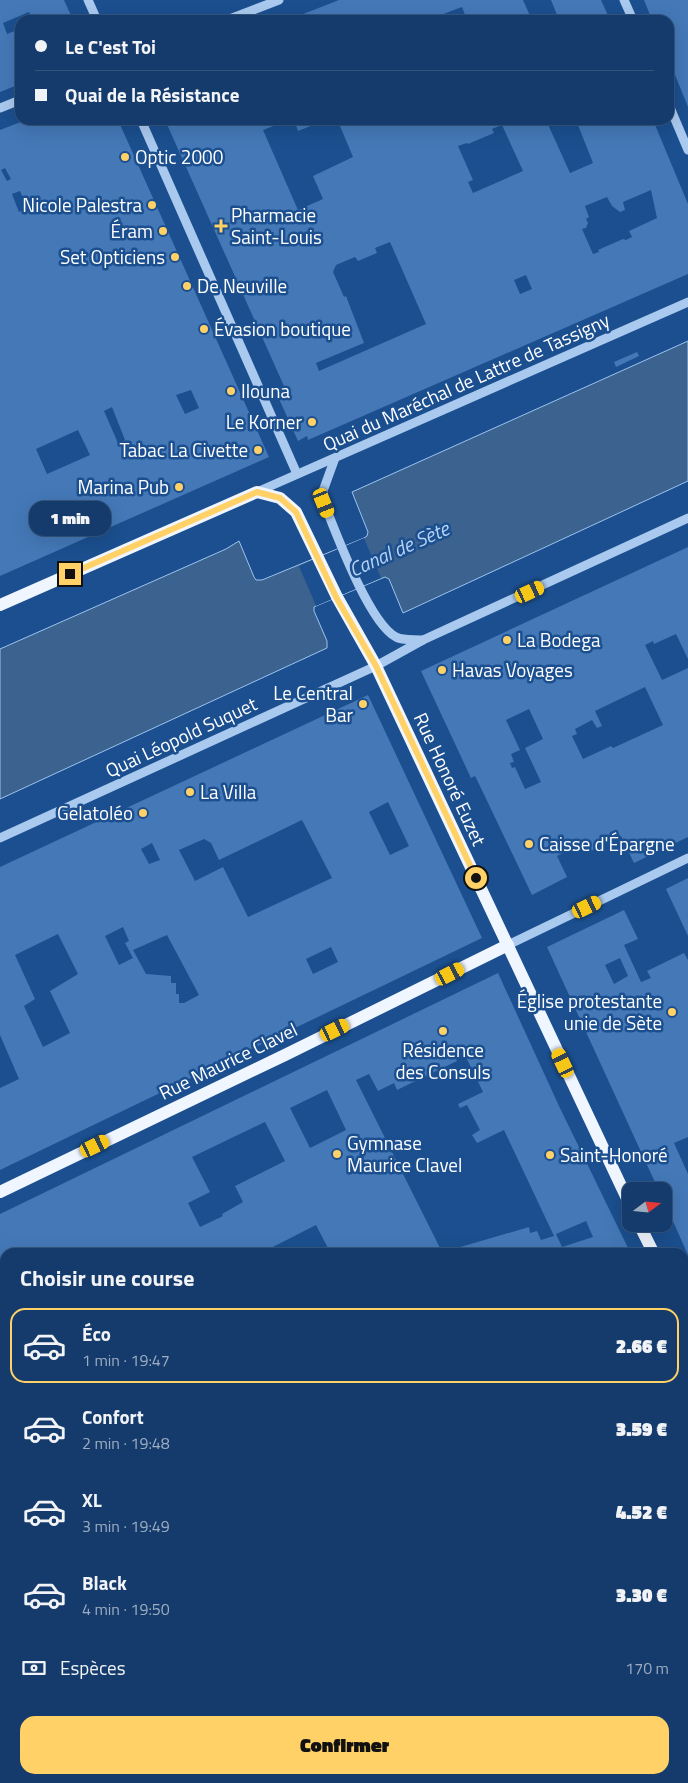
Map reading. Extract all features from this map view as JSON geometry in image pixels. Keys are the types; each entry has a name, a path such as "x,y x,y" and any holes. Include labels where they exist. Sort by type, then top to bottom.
{"main road":[{"name":"Rue Honoré Euzet","path":"257,492 280,498 296,512 336,597 376,666 622,1188"},
{"path":"0,605 257,492"},
{"name":"Rue Maurice Clavel","path":"0,1192 286,1055 508,945"},
{"path":"643,1232 651,1248"}],"street":[{"path":"88,0 95,15"},
{"path":"240,15 279,0"},
{"path":"624,0 630,15"},
{"path":"0,108 15,102"},
{"path":"674,117 688,150"},
{"path":"143,125 297,474"},
{"name":"Quai du Maréchal de Lattre de Tassigny","path":"257,492 688,302"},
{"path":"335,458 323,491 324,503 360,587 385,630 398,639 423,640"},
{"name":"Quai Léopold Suquet","path":"0,838 376,666 423,640 688,518"},
{"name":"Rue Maurice Clavel","path":"508,945 688,858"}],"water":[{"name":"Canal de Sète","path":"688,341 688,481 403,613 389,579 385,577 316,606 314,611 327,641 327,648 0,799 0,649 226,549 239,541 254,577 256,580 262,580 364,538 368,532 352,492"}],"pier":[{"path":"364,538 381,578 316,606 299,566"}],"building":[{"path":"0,0 64,0 71,15 30,15 29,12 15,15 15,18 3,23 7,34 15,31 15,86 0,92"},
{"path":"339,0 523,0 530,15 465,15 462,7 441,15 301,15"},
{"path":"551,0 601,0 608,15 557,15"},
{"path":"644,0 688,0 688,107 674,72 674,15 650,15"},
{"path":"15,124 120,125 269,457 0,576 0,130","holes":["5,168 11,179 7,181 1,170","20,191 27,208 19,212 12,194","191,390 199,408 185,414 176,395","112,407 125,440 118,443 104,411","78,430 90,455 47,474 36,449"]},
{"path":"167,125 276,125 263,130 298,210 323,199 313,176 353,157 340,126 342,125 502,125 548,125 570,173 593,163 578,125 655,125 688,204 688,274 308,440 307,436 298,441 275,390 284,386","holes":["502,125 523,171 473,193 468,182 473,180 458,146 468,144 494,133 492,129","651,190 657,218 629,231 632,237 626,240 623,239 593,254 582,229 586,228 588,223 586,219 589,217 585,206 607,197 612,206 620,212 625,210 623,202","390,242 426,324 319,371 316,363 364,343 346,296 344,297 333,272 336,265 355,257 358,261 377,253 375,248","526,275 532,289 520,294 514,280"]},
{"path":"296,125 313,125 298,131"},
{"path":"637,352 639,356 616,367 614,362"},
{"path":"688,547 688,659 676,634 654,644 653,641 645,645 662,680 688,668 688,837 634,863 621,836 591,851 586,842 557,856 567,877 532,895 475,776 471,778 421,671","holes":["645,687 663,725 613,748 611,746 583,759 572,736 577,734 575,729 592,720 597,728 602,726 595,711","529,709 543,739 525,748 541,782 525,789 515,767 512,768 510,763 514,762 511,754 520,750 506,720"]},
{"path":"368,695 482,938 0,1170 0,1088 19,1079 0,1035 0,867","holes":["388,802 409,846 390,855 369,812","302,820 332,878 248,917 223,867 195,881 179,850 204,839 211,843 219,860","152,843 160,860 149,864 141,849","123,927 129,941 125,943 133,958 119,965 105,936","58,934 78,974 50,991 70,1033 43,1047 24,1006 35,999 15,955","167,935 199,995 184,1003 179,1003 179,994 176,994 176,983 171,983 171,976 146,974 133,950","331,947 338,962 313,974 306,959"]},
{"path":"688,878 688,936 666,889"},
{"path":"624,910 638,939 624,945 641,982 651,978 647,971 684,953 688,960 688,1137 674,1143 688,1174 688,1248 685,1248 672,1219 672,1182 655,1182 547,947","holes":["620,958 628,976 614,984 605,965"]},
{"path":"498,973 559,1106 628,1248 457,1248 529,1227 530,1233 537,1231 541,1240 554,1236 504,1130 477,1143 472,1135 480,1130 467,1105 460,1108 458,1104 483,1092 462,1049 453,1053 457,1061 397,1090 394,1083 378,1091 369,1074 356,1080 440,1248 328,1248 316,1225 271,1248 0,1248 0,1214","holes":["327,1090 346,1130 310,1148 290,1108","265,1122 285,1161 235,1186 243,1202 222,1214 223,1216 200,1227 188,1203 210,1192 192,1157","586,1221 593,1237 562,1247 556,1234"]}],"place":[{"name":"Optic 2000","path":"125,157"},
{"name":"Nicole Palestra","path":"152,205"},
{"name":"Pharmacie Saint-Louis","path":"221,226"},
{"name":"Éram","path":"163,231"},
{"name":"Set Opticiens","path":"175,257"},
{"name":"De Neuville","path":"187,286"},
{"name":"Évasion boutique","path":"204,329"},
{"name":"Ilouna","path":"231,391"},
{"name":"Le Korner","path":"312,422"},
{"name":"Tabac La Civette","path":"258,450"},
{"name":"Marina Pub","path":"179,487"},
{"name":"La Bodega","path":"507,640"},
{"name":"Havas Voyages","path":"442,670"},
{"name":"Le Central Bar","path":"363,704"},
{"name":"La Villa","path":"190,792"},
{"name":"Gelatoléo","path":"143,813"},
{"name":"Caisse d'Épargne","path":"529,844"},
{"name":"Église protestante unie de Sète","path":"672,1012"},
{"name":"Résidence des Consuls","path":"443,1031"},
{"name":"Gymnase Maurice Clavel","path":"337,1154"},
{"name":"Saint-Honoré","path":"550,1155"}],"route":[{"path":"70,574 257,492 280,498 296,512 336,597 376,666 476,878"}]}
